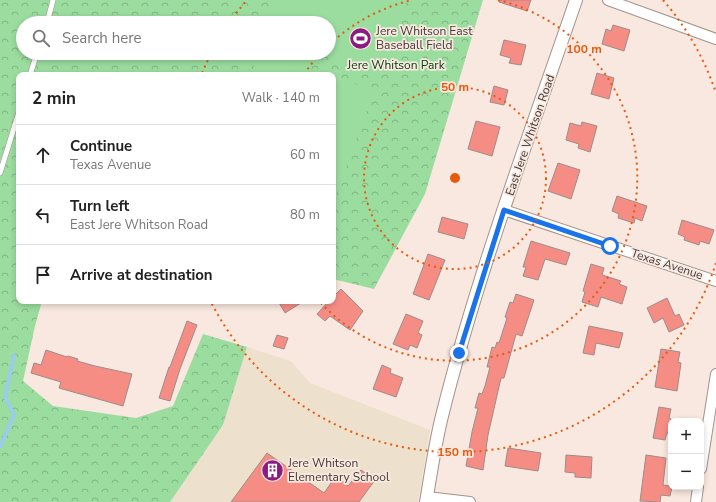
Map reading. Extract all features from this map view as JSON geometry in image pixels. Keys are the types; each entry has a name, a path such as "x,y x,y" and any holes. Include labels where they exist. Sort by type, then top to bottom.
{"street":[{"name":"East Jere Whitson Road","path":"426,500 442,416 466,327 504,210 576,0"},
{"path":"608,0 716,39"},
{"name":"Texas Avenue","path":"504,210 716,281"},
{"path":"704,454 716,374"},
{"path":"696,502 698,490"},
{"path":"426,500 470,502"}],"lane":[{"path":"49,16 53,0"},
{"path":"31,72 35,60"},
{"path":"0,173 16,122"}],"shaded area":[{"path":"247,347 291,361 310,383 430,430 418,502 170,502 223,425"}],"green space":[{"name":"Jere Whitson Park","path":"0,0 483,0 425,194 374,289 336,280 336,72 16,72 16,304 41,304 23,381 53,406 136,418 173,406 203,334 247,347 223,425 170,502 0,502"},
{"name":"Jere Whitson East Baseball Field","path":"277,0 407,0 384,68 375,72 336,59 336,16 271,16"},
{"path":"256,60 277,60 316,72 252,72"},
{"path":"336,78 371,89 373,93 336,195"}],"building":[{"path":"499,0 531,0 527,11 499,2"},
{"path":"613,25 630,30 624,51 602,44 606,29 611,31"},
{"path":"504,40 526,45 521,65 509,63 511,58 500,55"},
{"path":"597,73 614,78 609,99 591,94"},
{"path":"494,86 508,90 504,105 490,102"},
{"path":"476,121 500,127 492,156 468,149"},
{"path":"582,122 597,126 590,152 578,148 579,144 566,140 570,123 581,126"},
{"path":"558,163 580,170 571,199 548,191"},
{"path":"617,196 647,206 642,221 635,218 634,223 618,218 619,214 612,211"},
{"path":"442,217 468,224 464,239 438,232"},
{"path":"682,220 714,230 709,244 700,241 699,245 684,240 685,237 678,234"},
{"path":"531,241 570,253 566,265 545,259 538,280 523,276 526,267 523,267"},
{"path":"428,254 445,260 429,300 413,294"},
{"path":"591,264 604,268 602,275 621,281 619,284 627,287 622,304 601,297 598,307 582,302 585,292 583,291"},
{"path":"341,289 363,311 350,330 330,316 325,321 317,314 326,304 336,304 336,294"},
{"path":"516,294 534,300 522,336 516,334 504,378 501,378 488,435 483,470 466,466 478,408 475,408 479,393 482,394 485,386 490,367 487,367 492,347 495,348 497,342 499,343 507,318 505,317 510,302 513,303"},
{"path":"667,298 675,316 679,314 684,325 669,332 663,318 654,323 647,308"},
{"path":"280,304 299,304 285,313"},
{"path":"406,314 423,321 418,333 422,335 417,348 410,345 408,350 393,344"},
{"path":"187,321 197,325 180,369 170,401 159,398 169,367"},
{"path":"589,326 623,333 619,348 596,343 594,355 583,353"},
{"path":"277,335 288,338 284,349 273,346"},
{"path":"661,349 680,352 678,362 681,363 677,391 655,387"},
{"path":"46,350 78,359 77,361 132,374 123,406 59,388 61,382 31,373 34,363 41,365"},
{"path":"382,365 391,369 390,373 403,378 396,397 373,389"},
{"path":"659,407 671,409 668,418 668,433 665,440 653,438"},
{"path":"508,448 541,453 538,471 505,466"},
{"name":"Jere Whitson Elementary School","path":"267,453 324,493 336,476 348,486 361,470 375,480 359,502 231,502"},
{"path":"566,455 592,457 591,478 575,477 575,473 565,472"},
{"path":"646,455 666,458 663,485 668,486 668,490 671,490 670,496 661,495 660,502 640,501"}],"waterway":[{"path":"0,447 14,415 5,397 14,355"}],"place":[{"name":"Jere Whitson East Baseball Field","path":"361,38"},
{"name":"Jere Whitson Elementary School","path":"273,470"}],"route":[{"path":"459,353 504,210 610,246"}]}
